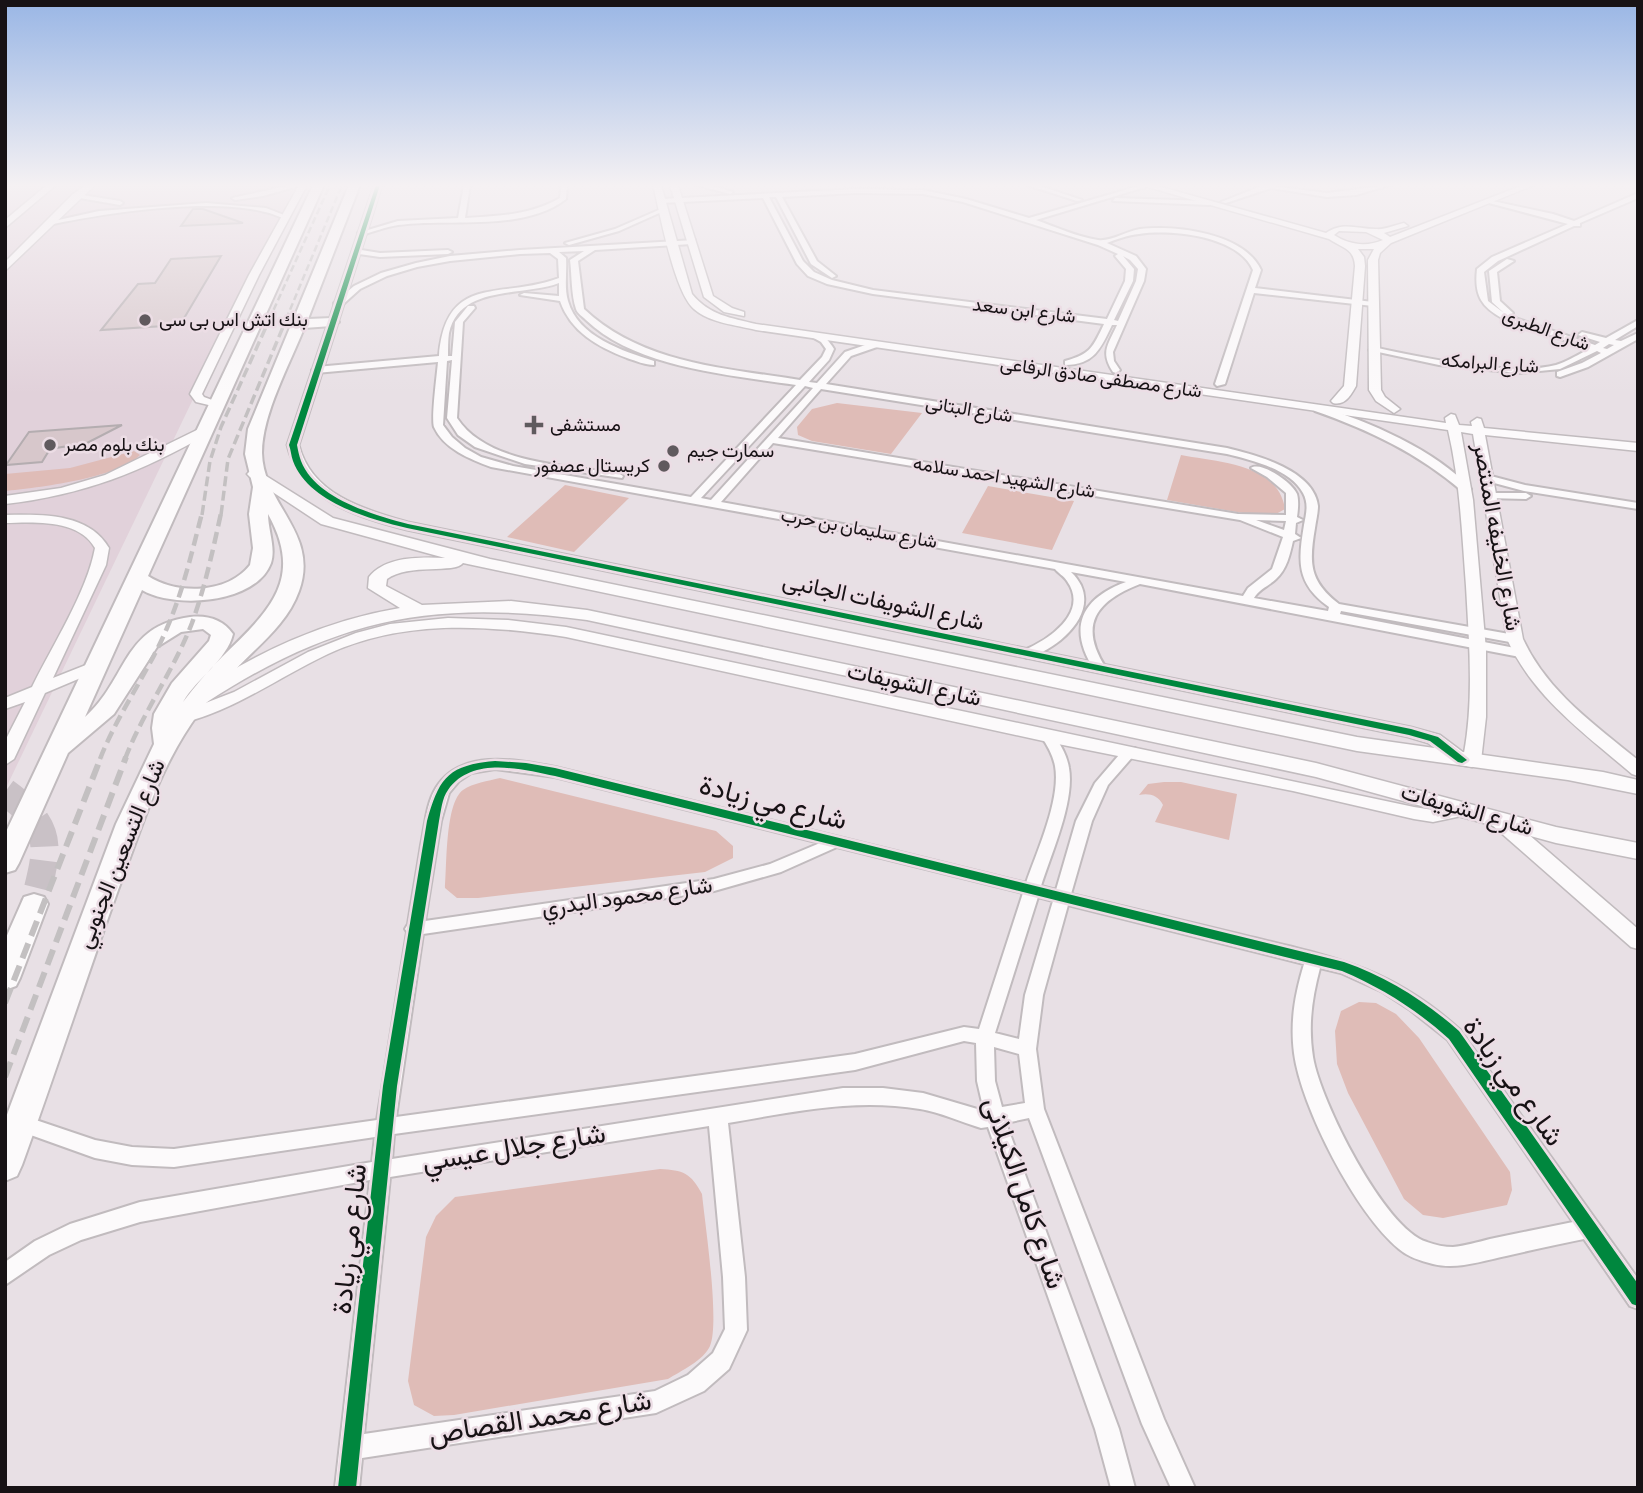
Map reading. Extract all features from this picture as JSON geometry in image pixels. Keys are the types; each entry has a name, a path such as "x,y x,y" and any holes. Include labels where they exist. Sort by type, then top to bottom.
{"highway":[{"path":"5,863 287,255"},
{"path":"136,576 162,592 176,595 213,592 250,577 261,565 258,482 253,444 256,429 327,255"},
{"path":"254,275 279,273"},
{"path":"299,324 332,322"},
{"name":"شارع التسعين الجنوبي","path":"5,1165 131,821 153,769 183,718 260,632 289,591 294,572 293,548 285,526 258,482"},
{"path":"58,749 103,712 152,638 179,625 208,624 218,628 222,634 220,643 170,703 164,720 166,744"},
{"path":"5,978 34,904"}],"main road":[{"name":"شارع الشويفات","path":"258,482 327,521 488,564 1357,744 1572,772 1638,787"},
{"path":"416,609 377,589 378,577 404,564 488,564"},
{"name":"شارع الشويفات","path":"200,698 285,648 346,624 416,609 523,606 587,615 1327,772 1499,820 1638,851"}],"street":[{"path":"5,268 18,255"},
{"path":"216,404 200,400 196,394 265,255"},
{"path":"354,255 316,370 457,354"},
{"path":"337,306 349,293 370,282 414,267 467,256 490,255"},
{"name":"شارع البتانى","path":"557,255 562,258 564,299 568,314 582,329 623,353 676,369 1227,451 1278,468 1291,476 1309,495 1312,504 1307,541 1307,578 1314,591 1335,611"},
{"name":"شارع البتانى","path":"580,255 573,264 580,310 600,329 655,356 799,387"},
{"name":"شارع مصطفى صادق الرفاعى","path":"675,255 687,295 698,308 740,325 1318,410 1584,436 1638,438"},
{"name":"شارع مصطفى صادق الرفاعى","path":"696,255 709,297 735,313 771,321 1394,409 1452,423"},
{"name":"شارع ابن سعد","path":"797,255 808,272 846,287 1109,319"},
{"name":"شارع ابن سعد","path":"809,255 824,272 859,285 1123,321"},
{"path":"1068,363 1085,358 1096,350 1129,281 1131,273 1128,264 1114,255"},
{"path":"1116,370 1110,361 1109,352 1140,281 1142,269 1133,258 1126,255"},
{"path":"1220,384 1257,270 1256,264 1246,255"},
{"path":"1338,401 1350,386 1357,302 1357,255"},
{"path":"1375,255 1373,356 1376,394 1394,409"},
{"name":"شارع الطبرى","path":"1505,255 1486,264 1480,271 1486,305 1518,322 1608,352"},
{"name":"شارع الطبرى","path":"1523,255 1493,271 1496,302 1500,307 1532,323 1621,344"},
{"path":"1499,257 1511,261"},
{"name":"شارع سليمان بن حرب","path":"563,279 545,285 482,295 462,304 449,319 443,355 438,425 446,438 470,455 496,464 698,495"},
{"path":"1251,290 1373,304"},
{"name":"شارع سليمان بن حرب","path":"564,299 523,295 495,298 477,304 462,315 459,322 452,418 456,430 471,443 503,455 718,499 1517,646"},
{"name":"شارع البرامكه","path":"1373,356 1408,357 1526,370 1557,366 1595,348 1638,322"},
{"name":"شارع البرامكه","path":"1373,356 1405,362 1544,376 1576,369 1638,335"},
{"path":"698,495 829,353 830,349 824,340 816,337"},
{"path":"718,499 848,354 874,345"},
{"path":"320,358 443,355"},
{"name":"شارع الشويفات الجانبى","path":"316,370 293,445 296,463 335,499 388,521 1411,732 1434,739 1467,760"},
{"path":"1318,410 1368,428 1414,450 1441,467 1466,489"},
{"name":"شارع الخليفه المنتصر","path":"1452,423 1466,489 1478,638 1478,731 1467,760"},
{"name":"شارع مصطفى صادق الرفاعى","path":"1477,426 1601,445 1638,447"},
{"name":"شارع الخليفه المنتصر","path":"1477,426 1517,646 1532,672 1555,696 1638,770"},
{"path":"5,500 46,496 91,486 131,471 205,430"},
{"name":"شارع الشهيد احمد سلامه","path":"771,440 1238,517 1310,522"},
{"name":"شارع البتانى","path":"1153,441 1243,462 1271,475 1291,492 1294,502 1278,569 1248,596"},
{"path":"1487,478 1524,488 1637,509"},
{"path":"1489,496 1521,495 1637,509"},
{"path":"32,519 54,506 54,500 46,496"},
{"name":"شارع الشهيد احمد سلامه","path":"1238,517 1307,541"},
{"path":"5,519 32,519 77,527 100,542 99,565 5,759"},
{"name":"شارع سليمان بن حرب","path":"962,545 1140,581 1248,596"},
{"path":"1027,654 1049,644 1065,632 1078,606 1080,599 1077,585 1058,566"},
{"path":"1100,668 1092,657 1085,637 1092,608 1105,594 1140,581"},
{"path":"183,718 241,696 334,646 403,627 472,621 566,632 1414,813 1433,816 1464,810"},
{"path":"5,704 96,666"},
{"name":"شارع كامل الكيلانى","path":"1048,736 1059,752 1063,782 1032,891 985,1037 986,1081 995,1119 1107,1429 1123,1488"},
{"name":"شارع كامل الكيلانى","path":"1130,751 1102,783 1084,821 1034,995 1027,1049 1035,1109 1154,1423 1183,1488"},
{"name":"شارع مي زيادة","path":"347,1488 385,1126 413,929 433,821 442,791 454,776 496,763 555,772 1314,960 1374,978 1403,993 1430,1012 1454,1035 1638,1298"},
{"path":"1499,820 1638,941"},
{"name":"شارع محمود البدري","path":"413,929 714,885 793,864 834,842"},
{"path":"1314,960 1302,1000 1301,1031 1308,1079 1367,1197 1388,1227 1409,1244 1429,1254 1452,1257 1590,1228"},
{"name":"شارع جلال عيسي","path":"21,1122 106,1154 147,1158 218,1153 385,1126 855,1062 912,1050 947,1036 964,1034 985,1037 1027,1049"},
{"name":"شارع جلال عيسي","path":"5,1275 42,1248 77,1231 120,1218 381,1169 843,1096 883,1096 923,1101 981,1120 1035,1109"},
{"name":"شارع محمد القصاص","path":"351,1448 656,1402 696,1383 721,1361 736,1329 718,1117"}],"shaded area":[{"path":"5,255 262,255 5,790"},
{"path":"837,403 922,413 891,454 812,441 798,435 797,427 812,409"},
{"path":"134,451 140,455 129,463 96,476 5,491 5,474 70,468"},
{"path":"1181,455 1228,463 1259,474 1271,482 1280,494 1285,509 1276,514 1260,516 1167,500"},
{"path":"565,485 629,498 574,552 507,537"},
{"path":"988,486 1074,501 1052,550 962,533"},
{"path":"500,778 716,831 733,846 733,858 705,872 478,898 457,898 445,888 448,836 453,808 463,790"},
{"path":"1181,782 1237,794 1229,840 1155,822 1163,805 1153,796 1139,795 1148,784"},
{"path":"1359,1002 1376,1003 1396,1014 1419,1038 1510,1172 1512,1190 1507,1205 1443,1218 1423,1215 1404,1199 1348,1093 1337,1064 1335,1031 1341,1011"},
{"path":"660,1169 686,1174 702,1194 713,1316 710,1346 703,1356 668,1379 454,1415 434,1416 414,1405 408,1381 426,1237 436,1216 455,1197"}],"building":[{"path":"221,256 180,325 101,330 138,284 155,283 171,259"},
{"name":"بنك بلوم مصر","path":"122,425 87,443 50,449 42,462 6,465 29,432"}],"tunnel":[{"path":"5,792 33,817 44,841 43,868 34,904"}],"railway":[{"path":"265,329 299,255"},
{"path":"282,329 313,255"},
{"path":"202,515 210,461 221,427 266,327"},
{"path":"221,515 228,459 283,327"},
{"path":"100,759 173,614 202,513"},
{"path":"125,759 192,623 205,582 221,513"},
{"path":"5,1003 101,757"},
{"path":"5,1077 126,757"}],"cycle path":[{"path":"355,255 293,445 297,462 306,477 320,490 354,509 407,526 1411,732 1434,739 1462,760"},
{"path":"347,1488 390,1086 433,821 443,789 454,777 480,766 526,766 555,772 1344,967 1375,980 1429,1013 1454,1035 1638,1298"}],"place":[{"name":"بنك اتش اس بى سى","path":"145,320"},
{"name":"مستشفى","path":"534,425"},
{"name":"بنك بلوم مصر","path":"50,445"},
{"name":"سمارت جيم","path":"673,451"},
{"name":"كريستال عصفور","path":"664,466"}]}
